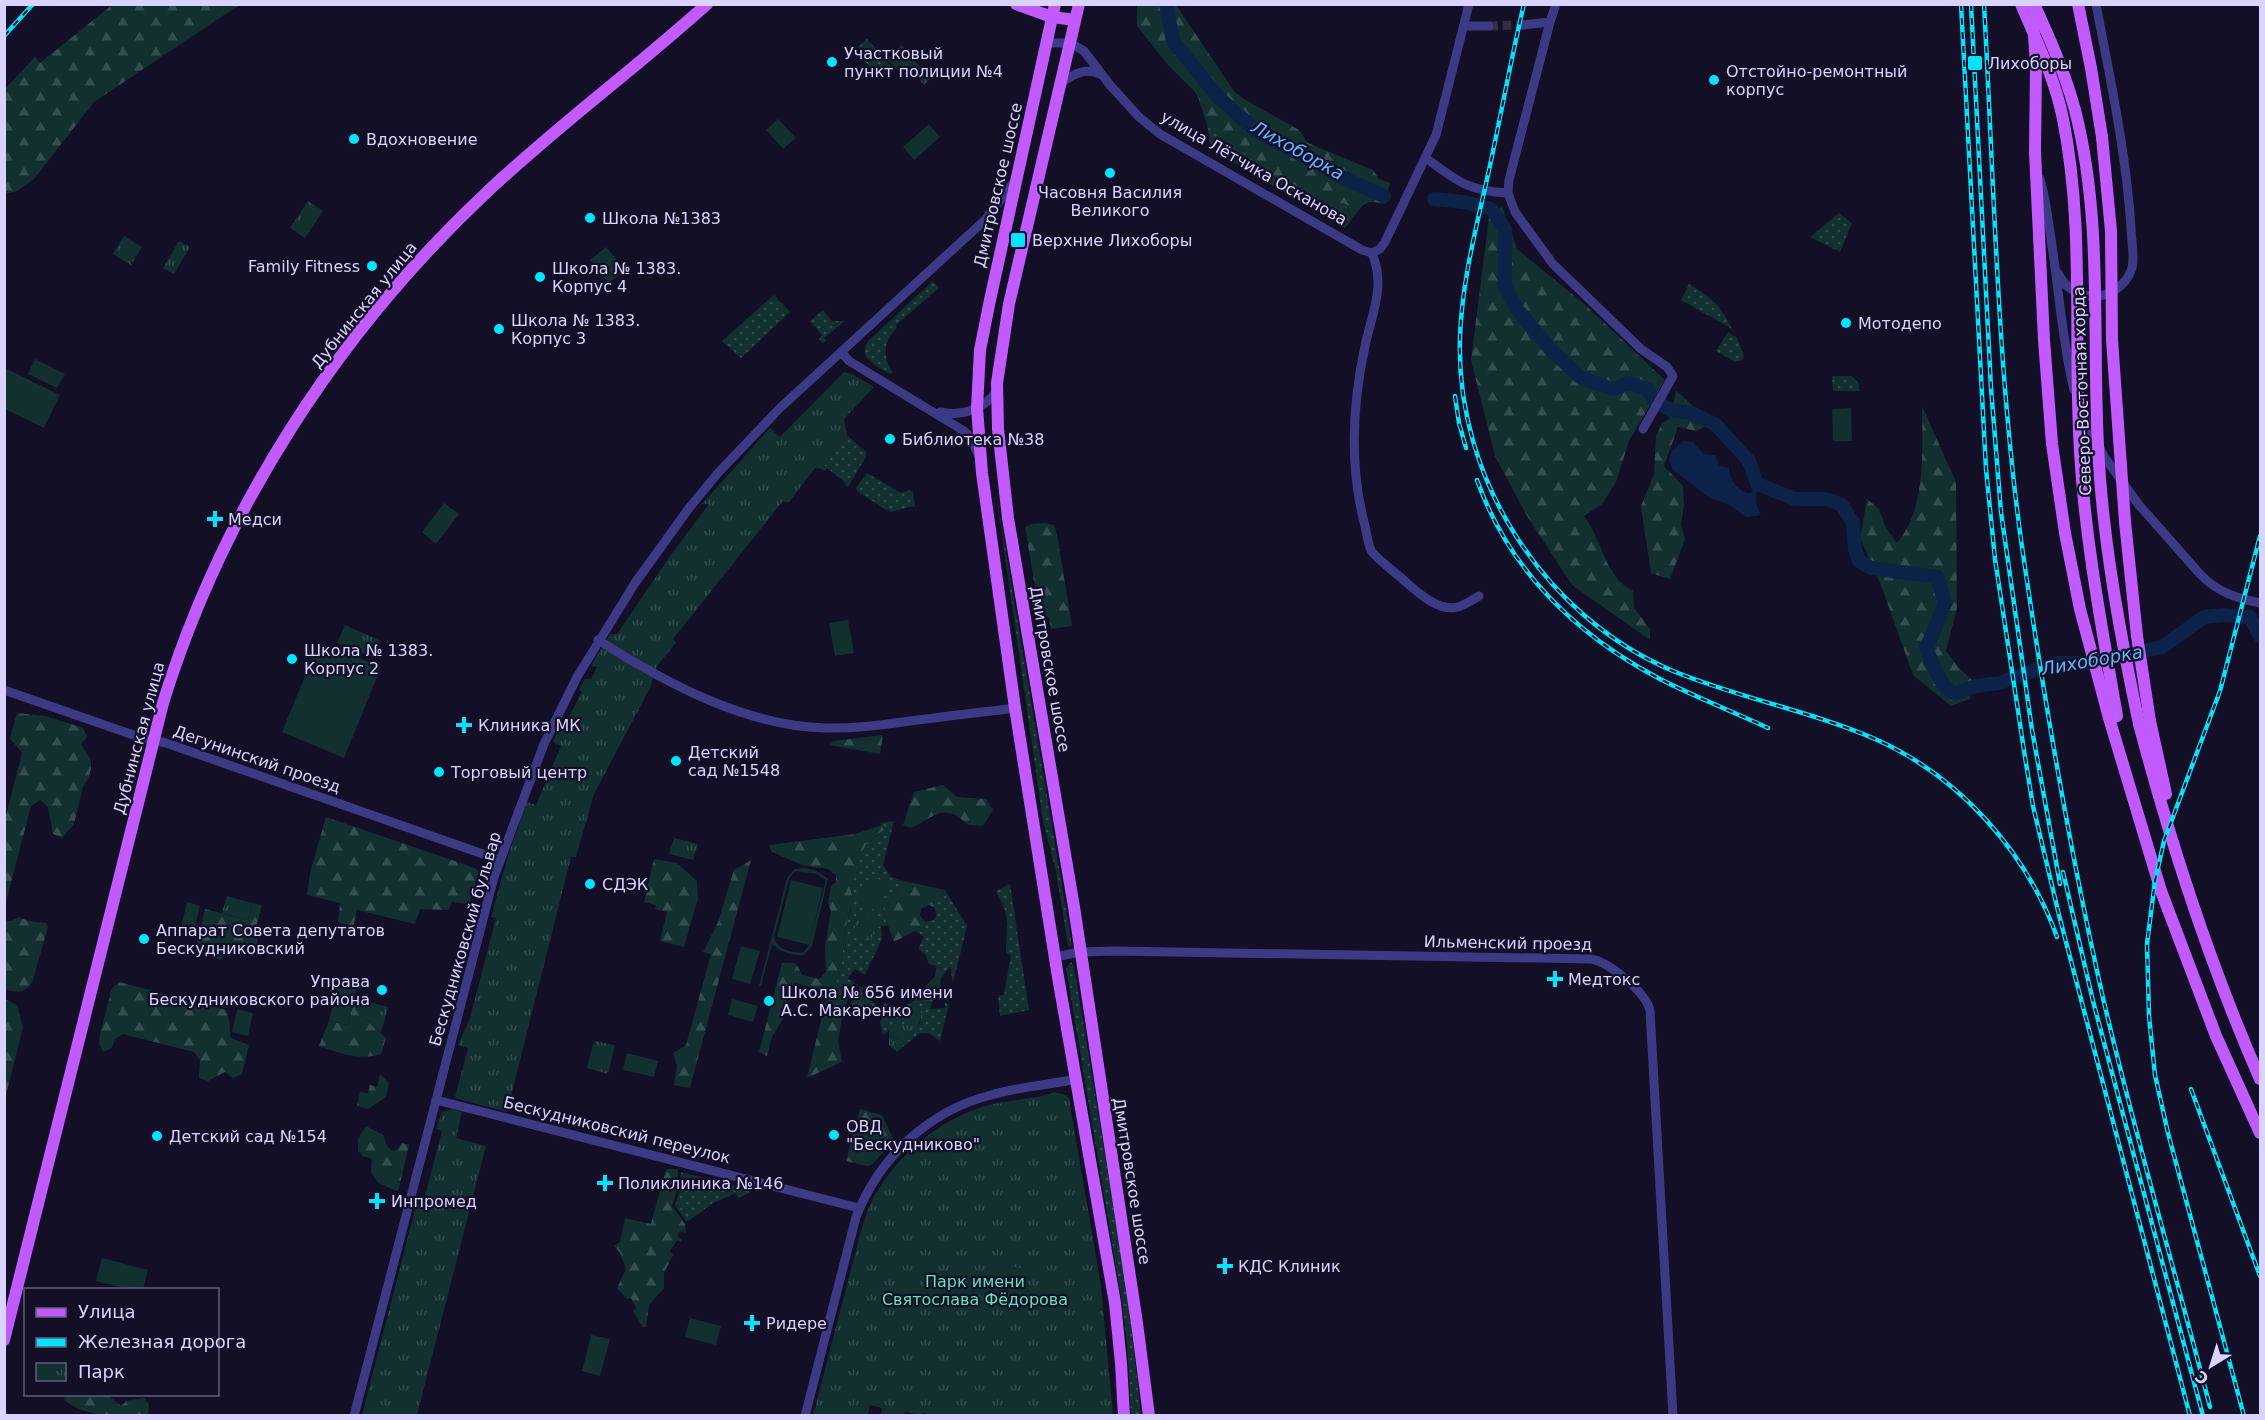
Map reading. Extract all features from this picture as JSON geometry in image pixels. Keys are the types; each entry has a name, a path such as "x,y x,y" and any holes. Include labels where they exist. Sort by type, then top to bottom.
{"main road":[{"name":"Дубнинская улица","path":"4,1340 8,1308 153,740 182,646 218,562 264,473 295,422 337,361 405,275 487,192 707,4"},
{"path":"1016,4 1053,11 1075,20"},
{"name":"Дмитровское шоссе","path":"1078,4 1010,304 997,390 1001,467 1008,518 1080,952 1137,1323 1149,1416"},
{"name":"Северо-Восточная хорда","path":"2020,4 2045,60 2063,118 2073,186 2078,261 2077,370 2081,461 2113,717"},
{"name":"Северо-Восточная хорда","path":"2033,4 2036,66 2036,168 2044,340 2052,444 2065,533 2080,609 2113,717 2161,891 2191,974 2260,1133"},
{"name":"Северо-Восточная хорда","path":"2033,4 2056,52 2075,111 2088,184 2093,260 2098,448 2113,583 2144,722 2167,799 2175,848 2212,960 2237,1027 2260,1079"},
{"name":"Северо-Восточная хорда","path":"2078,4 2102,137 2110,231 2112,340 2124,511 2144,722"},
{"name":"Дмитровское шоссе","path":"1053,11 980,350 977,408 981,460 1015,708 1055,957 1116,1303 1124,1416"}],"street":[{"path":"1469,4 1436,135 1385,242 1380,249 1372,253 1377,263 1379,288 1365,346 1353,423 1353,460 1359,504 1371,551 1413,588 1435,603 1447,608 1458,607 1479,596"},
{"path":"1556,4 1509,180 1508,193 1515,213 1553,264 1641,349 1667,367 1673,376 1643,429"},
{"path":"2055,265 2060,278 2069,288 2081,294 2095,296 2109,294 2120,286 2129,276 2133,263 2129,195 2096,4"},
{"path":"1523,25 1550,22"},
{"path":"1464,27 1489,26"},
{"path":"1047,44 1070,43"},
{"name":"улица Лётчика Осканова","path":"1070,43 1092,59 1102,75 1139,117 1160,134 1362,250 1372,253"},
{"path":"1062,82 1084,70 1102,75"},
{"path":"1426,158 1469,188 1508,193"},
{"path":"2036,168 2044,192 2067,360 2083,418 2105,458 2139,505 2200,574 2226,594 2260,603"},
{"name":"Бескудниковский бульвар","path":"354,1416 500,860 544,744 598,640 634,583 689,508 718,473 764,423 986,219 1006,195 1017,177"},
{"path":"841,352 849,361 932,410 970,437 981,460"},
{"path":"932,410 957,414 977,408 993,398 997,390"},
{"path":"598,640 651,672 723,706 749,715 789,723 823,728 856,728 1015,708"},
{"name":"Дегунинский проезд","path":"4,690 177,747 500,860"},
{"path":"1055,957 1080,952"},
{"name":"Ильменский проезд","path":"1080,952 1591,959 1608,966 1643,995 1650,1011 1673,1416"},
{"path":"805,1416 859,1208 875,1178 891,1157 918,1131 966,1103 992,1094 1077,1079"},
{"name":"Бескудниковский переулок","path":"436,1100 859,1208"}],"green space":[{"path":"112,5 239,5 94,102 34,179 17,191 5,194 5,89 35,57 40,63"},
{"path":"1137,5 1176,5 1234,91 1299,130 1308,143 1373,170 1379,179 1390,183 1385,204 1369,202 1359,209 1352,219 1347,205 1342,203 1328,212 1327,204 1321,200 1313,204 1308,202 1301,192 1286,186 1262,169 1242,150 1226,142 1207,125 1197,94 1168,65 1137,26"},
{"path":"867,39 893,68 880,79 855,50"},
{"path":"902,45 930,79 924,85 907,66 899,72 887,59"},
{"path":"778,119 796,138 783,149 766,130"},
{"path":"929,124 940,137 914,160 903,147"},
{"path":"1207,125 1226,142 1242,150 1262,169 1286,186 1301,192 1313,204 1321,200 1328,205 1329,212 1342,203 1346,205 1352,219 1345,228 1217,153 1210,144"},
{"path":"308,201 323,211 305,238 290,228"},
{"path":"1502,206 1517,249 1583,303 1665,380 1629,441 1616,482 1602,504 1584,516 1610,567 1623,584 1633,591 1634,608 1650,629 1650,640 1572,585 1527,516 1495,456 1471,360 1489,217"},
{"path":"1839,213 1852,223 1840,252 1810,237"},
{"path":"124,236 142,247 131,265 113,254"},
{"path":"179,241 190,247 174,274 163,268"},
{"path":"606,247 625,270 609,283 590,260"},
{"path":"933,281 939,288 896,325 897,328 889,338 886,355 893,372 890,374 874,365 865,353 868,341"},
{"path":"1689,284 1715,303 1732,329 1681,300"},
{"path":"774,295 790,312 741,358 722,341"},
{"path":"823,310 832,321 845,321 824,338 826,341 823,343 819,339 822,335 810,321"},
{"path":"1728,332 1737,338 1744,356 1742,360 1735,362 1716,351"},
{"path":"35,359 65,374 57,388 28,374"},
{"path":"7,369 60,395 44,428 5,409"},
{"path":"844,372 874,387 844,419 847,435 822,469 815,468 789,502 783,501 673,639 676,643 657,666 650,688 594,794 576,857 571,857 507,1112 458,1099 455,1097 468,1048 458,1045 470,1018 496,918 491,917 508,856 527,802 536,805 561,746 553,742 561,724 566,722 582,692 579,690 585,679 591,679 597,667 591,666 610,634 617,634 709,504 702,504 770,428 780,437"},
{"path":"1832,376 1852,376 1859,384 1859,391 1833,391"},
{"path":"1676,390 1711,423 1697,431 1678,427 1664,466 1683,486 1684,506 1681,525 1685,539 1670,579 1651,573 1641,506 1654,474 1656,435 1662,424 1670,418"},
{"path":"1922,406 1956,482 1957,608 1946,651 1972,680 1970,699 1951,706 1913,675 1881,585 1860,538 1867,499 1879,509 1886,528 1897,543 1907,529 1914,513 1921,478"},
{"path":"1851,408 1852,441 1833,441 1832,409"},
{"path":"847,435 866,452 866,457 848,487 827,468 825,471 822,469"},
{"path":"867,473 901,493 909,490 913,492 915,506 890,512 889,509 886,510 857,491 856,488"},
{"path":"996,493 1072,945 1070,947 1056,871 1043,821"},
{"path":"444,503 459,514 436,544 422,532"},
{"path":"1045,523 1054,525 1057,535 1072,626 1051,629 1049,618 1039,611 1025,527"},
{"path":"848,620 854,653 835,656 829,623"},
{"path":"345,625 381,641 374,658 337,643"},
{"path":"319,642 381,667 344,758 282,732"},
{"path":"17,713 46,716 83,728 87,737 81,744 91,760 91,769 83,787 74,824 62,838 53,834 48,807 40,800 31,806 5,906 5,819 22,753 10,738"},
{"path":"883,735 880,754 830,745 833,741"},
{"path":"943,785 957,797 986,799 993,810 983,826 968,825 960,818 946,812 934,815 911,828 903,825 914,792"},
{"path":"326,817 475,868 479,872 469,904 452,902 448,910 420,909 415,924 357,910 353,928 338,922 340,903 307,895 310,873"},
{"path":"894,821 883,865 891,877 904,881 883,912 888,926 881,926 882,939 865,975 855,969 848,978 858,985 847,1001 841,1023 824,1008 827,993 830,992 840,972 846,926 851,909 850,889 853,874 867,843 881,833 882,825 879,823"},
{"path":"882,825 885,829 867,843 859,857 850,889 853,899 836,985 830,992 819,994 820,989 794,983 787,1012 772,1037 767,1056 759,1052 782,963 796,963 802,975 819,979 826,972 825,946 831,911 828,903 831,886 836,882 836,875 828,869 802,865 772,852 769,845 855,834"},
{"path":"674,838 698,844 693,860 669,854"},
{"path":"654,859 677,863 697,881 698,899 684,947 660,941 667,912 655,909 656,905 644,902"},
{"path":"751,860 690,1088 674,1085 677,1066 673,1053 686,1045 711,954 703,952 718,922 734,870"},
{"path":"804,868 817,871 828,879 812,946 804,955 800,955 783,951 772,944 761,986 759,986 787,878 795,869","holes":["795,871 817,874 826,880 811,937 823,888 791,880 777,937 809,945 804,952 786,950 778,945 774,937 789,879"]},
{"path":"873,876 890,886 876,911 854,899 865,879 870,882"},
{"path":"904,881 945,890 934,907 929,905 921,909 920,916 926,922 919,933 915,931 894,942 883,912"},
{"path":"1010,884 1029,1010 1000,1016 998,995 1004,995 1011,955 1006,953 1005,910 996,891"},
{"path":"945,890 967,926 953,983 950,967 945,973 937,966 929,964 925,954 918,949 924,937 919,933 926,922 934,920 937,914 934,907"},
{"path":"227,896 252,903 248,920 222,913"},
{"path":"187,902 200,906 193,935 180,932"},
{"path":"252,903 262,905 255,931 258,939 254,954 227,946 222,960 194,953 205,909 248,920"},
{"path":"857,911 880,918 881,926 874,929 871,941 854,933"},
{"path":"19,917 28,921 46,923 48,927 32,983 23,991 16,992 5,989 4,920 10,921"},
{"path":"741,946 760,951 750,984 732,979"},
{"path":"1071,962 1074,966 1129,1302 1141,1415 1131,1415 1127,1342 1122,1302 1066,968"},
{"path":"937,966 945,973 941,978 940,994 934,997 932,1003 914,1000 935,976"},
{"path":"119,982 226,1010 231,1038 249,1045 242,1074 233,1078 225,1072 208,1081 199,1078 200,1060 194,1052 123,1034 115,1039 112,1048 103,1052 99,1043 100,1034 112,988"},
{"path":"338,983 357,988 348,1025 329,1021"},
{"path":"860,987 863,987 862,995 881,1007 885,1003 904,1006 914,1000 932,1003 930,1009 946,1008 944,1002 949,1004 940,1041 928,1033 920,1033 903,1047 897,1040 920,1023 922,1012 917,1005 913,1025 896,1025 883,1035 880,1021 883,1017 870,1007 868,1011 862,1012 860,1005 853,1006 849,1014 847,1013"},
{"path":"5,999 17,1005 23,1027 5,1099"},
{"path":"732,999 758,1006 753,1022 728,1015"},
{"path":"354,1000 361,1000 359,1013 386,1038 381,1054 358,1056 319,1046 329,1021 348,1025"},
{"path":"361,1000 388,1007 381,1033 359,1013"},
{"path":"917,1004 922,1012 919,1023 911,1032 897,1039 903,1047 897,1052 889,1045 889,1030 896,1025 913,1025 914,1023 906,1022 909,1011 915,1010"},
{"path":"824,1008 841,1023 838,1041 842,1062 807,1078"},
{"path":"237,1009 253,1013 248,1036 232,1032"},
{"path":"594,1041 615,1045 608,1074 587,1068"},
{"path":"627,1053 658,1061 654,1077 623,1070"},
{"path":"380,1074 389,1083 386,1097 368,1109 357,1106 360,1092 368,1093 370,1085 377,1087"},
{"name":"Парк имени Святослава Фёдорова","path":"1054,1092 1066,1095 1069,1099 1101,1286 1113,1415 936,1416 905,1412 904,1415 881,1416 882,1408 870,1405 868,1415 813,1416 865,1218 870,1205 890,1173 903,1158 932,1133 965,1113 991,1104"},
{"path":"453,1109 462,1112 456,1138 486,1146 417,1415 362,1415 418,1198 425,1196 442,1131 436,1129 442,1112"},
{"path":"860,1109 882,1115 894,1140 872,1165 867,1166 846,1161"},
{"path":"366,1126 383,1135 387,1146 392,1151 402,1143 409,1145 397,1191 378,1183 371,1172 372,1159 363,1156 358,1151 358,1139"},
{"path":"666,1169 678,1169 677,1191 672,1206 685,1224 686,1233 680,1231 677,1236 682,1240 681,1242 677,1240 670,1251 673,1255 664,1273 664,1288 649,1305 646,1327 643,1327 633,1311 636,1308 631,1298 627,1299 617,1288 626,1269 620,1253 614,1246 620,1242 625,1218 651,1224"},
{"path":"681,1172 750,1189 751,1192 738,1198 736,1193 713,1203 687,1222 675,1206"},
{"path":"102,1258 148,1270 143,1288 123,1288 96,1281"},
{"path":"1010,1266 1030,1270 1025,1298 1013,1295 1007,1278"},
{"path":"690,1318 721,1326 716,1345 685,1337"},
{"path":"591,1335 610,1339 600,1376 582,1371"},
{"path":"65,1396 110,1396 121,1406 126,1401 144,1398 149,1404 148,1415 104,1415 83,1410 64,1400"}],"water":[{"path":"1683,441 1693,442 1704,454 1715,455 1719,465 1729,468 1733,481 1742,491 1751,493 1754,486 1757,489 1756,504 1761,514 1746,517 1730,505 1710,498 1673,470 1669,461 1671,452"}],"waterway":[{"name":"Лихоборка","path":"1166,4 1173,41 1219,98 1258,132 1352,182 1384,196"},
{"name":"Лихоборка","path":"1434,199 1464,202 1491,209 1505,229 1505,286 1517,309 1550,349 1581,378 1613,389 1629,383 1647,389 1654,400 1670,410 1692,413 1715,424 1749,461 1757,484 1795,499 1827,499 1842,505 1853,523 1855,549 1859,561 1871,568 1937,577 1945,603 1926,647 1940,680 1955,694 1976,686 1999,683 2056,663 2086,663 2162,647 2204,617 2223,615 2250,617 2260,636"}],"tunnel":[{"path":"1489,26 1523,25"}],"railway":[{"path":"4,36 33,4"},
{"path":"1524,4 1471,253 1460,337 1462,389 1473,441 1491,490 1516,536 1547,578 1584,615 1626,647 1698,681 1825,720 1875,739 1935,773 1961,795 2008,846 2044,905 2057,937"},
{"path":"1961,4 1986,469 1995,559 2025,757 2033,806 2059,915 2190,1416"},
{"path":"1971,4 1991,388 2001,512 2032,730 2060,884"},
{"path":"1984,4 2006,407 2021,540 2038,655 2068,827 2103,998 2128,1101 2210,1407"},
{"path":"1455,396 1466,448"},
{"path":"1477,480 1507,543 1549,597 1574,620 1629,662 1687,692 1768,728"},
{"path":"2244,1416 2168,1133 2155,1075 2149,1016 2147,944 2155,881 2164,841 2220,691 2260,536"},
{"path":"2063,872 2093,1001 2203,1416"},
{"path":"2191,1089 2260,1276"}],"place":[{"name":"Участковый пункт полиции №4","path":"832,62"},
{"name":"Лихоборы","path":"1975,63"},
{"name":"Отстойно-ремонтный корпус","path":"1714,80"},
{"name":"Вдохновение","path":"354,139"},
{"name":"Часовня Василия Великого","path":"1110,173"},
{"name":"Школа №1383","path":"590,218"},
{"name":"Верхние Лихоборы","path":"1018,240"},
{"name":"Family Fitness","path":"372,266"},
{"name":"Школа № 1383. Корпус 4","path":"540,277"},
{"name":"Мотодепо","path":"1846,323"},
{"name":"Школа № 1383. Корпус 3","path":"499,329"},
{"name":"Библиотека №38","path":"890,439"},
{"name":"Медси","path":"215,519"},
{"name":"Школа № 1383. Корпус 2","path":"292,659"},
{"name":"Клиника МК","path":"464,725"},
{"name":"Детский сад №1548","path":"676,761"},
{"name":"Торговый центр","path":"439,772"},
{"name":"СДЭК","path":"590,884"},
{"name":"Аппарат Совета депутатов Бескудниковский","path":"144,939"},
{"name":"Медтокс","path":"1555,979"},
{"name":"Управа Бескудниковского района","path":"382,990"},
{"name":"Школа № 656 имени А.С. Макаренко","path":"769,1001"},
{"name":"ОВД \"Бескудниково\"","path":"834,1135"},
{"name":"Детский сад №154","path":"157,1136"},
{"name":"Поликлиника №146","path":"605,1183"},
{"name":"Инпромед","path":"377,1201"},
{"name":"КДС Клиник","path":"1225,1266"},
{"name":"Ридере","path":"752,1323"}]}
